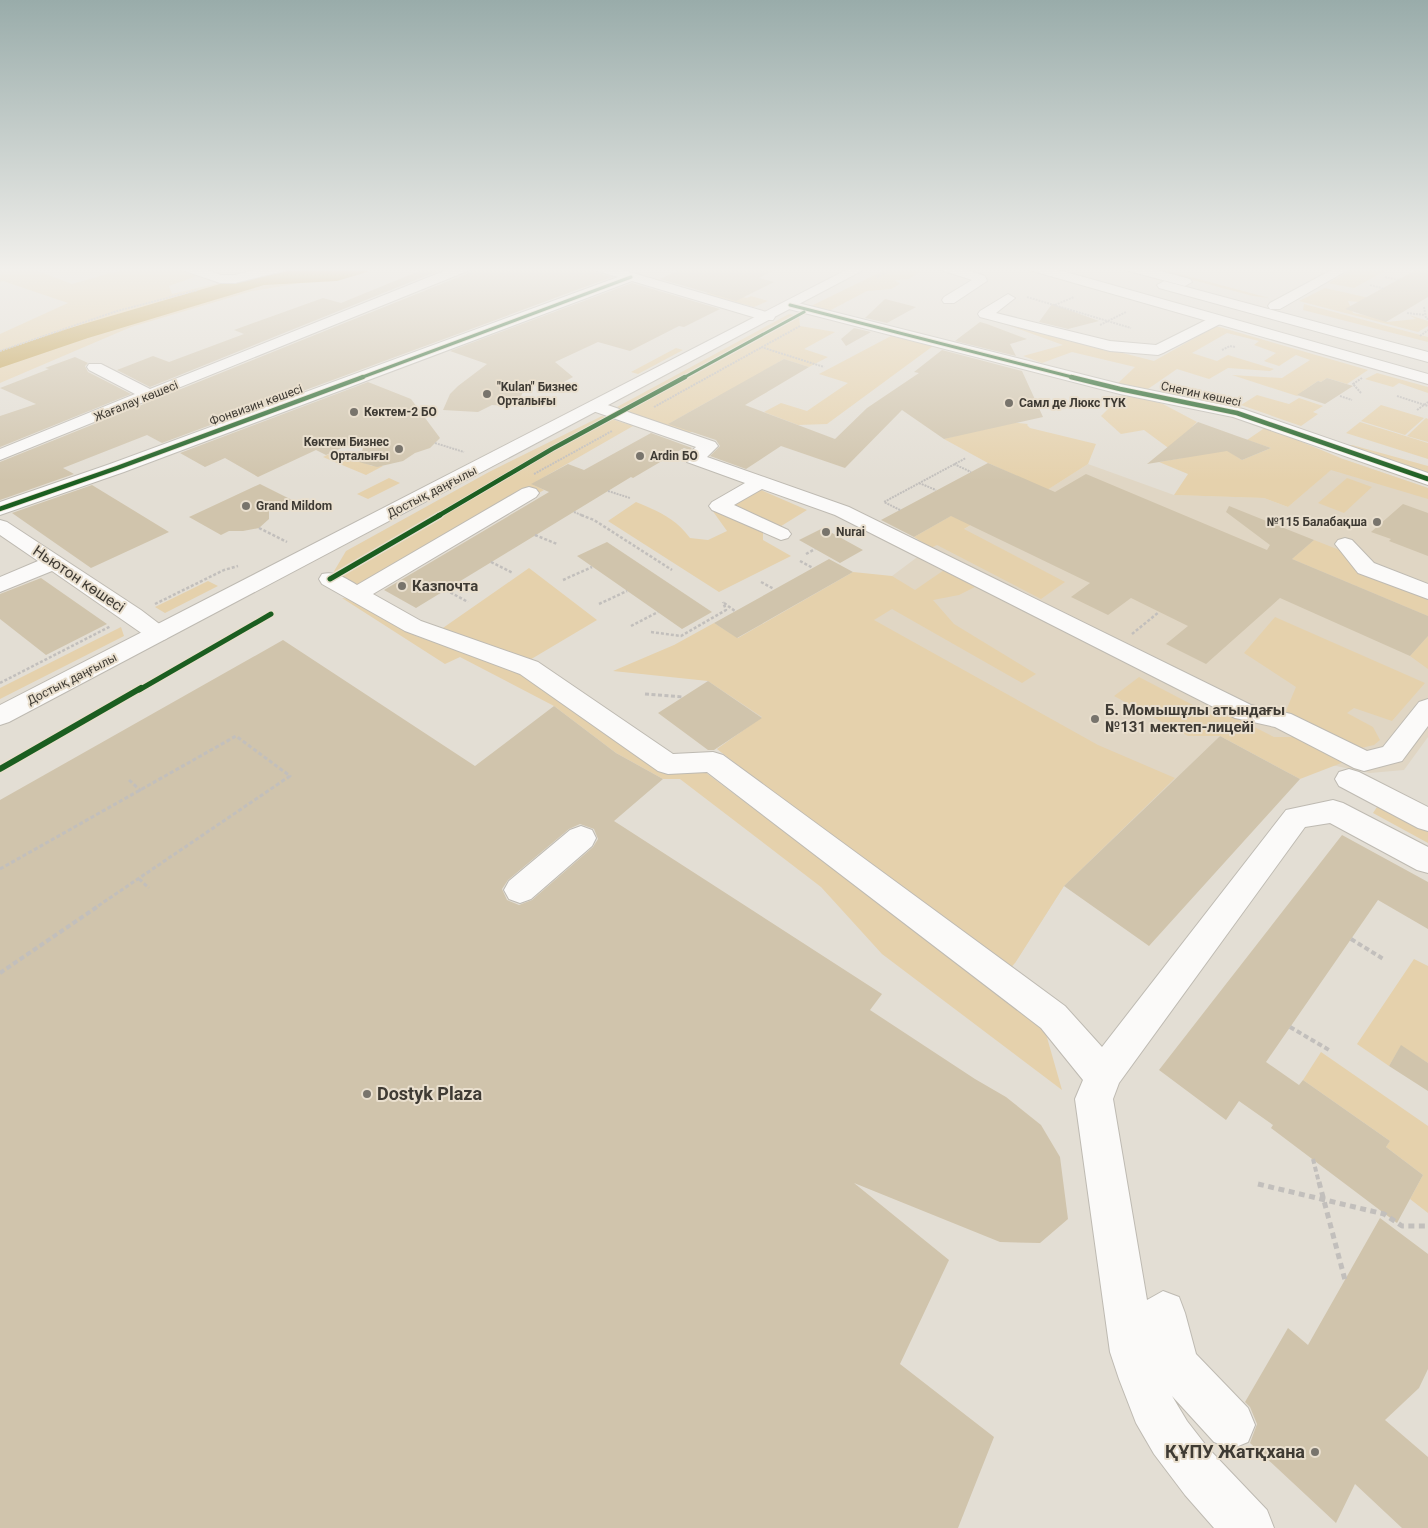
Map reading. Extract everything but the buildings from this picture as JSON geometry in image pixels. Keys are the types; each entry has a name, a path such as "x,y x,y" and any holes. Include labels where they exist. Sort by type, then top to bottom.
{"main road":[{"name":"Жағалау көшесі","path":"0,455 289,338"},
{"name":"Фонвизин көшесі","path":"0,509 117,468 467,338"},
{"name":"Достық даңғылы","path":"0,716 725,338"},
{"name":"Снегин көшесі","path":"910,338 1110,394 1237,413 1312,433 1326,445 1428,479"},
{"path":"1080,338 1110,346 1158,350 1180,338"},
{"path":"1282,338 1428,379"},
{"path":"1318,338 1428,369"},
{"path":"1363,338 1428,357"},
{"path":"95,367 149,395"},
{"path":"596,406 709,446 693,458 842,511 1244,712 1282,720 1364,761 1392,754 1428,708"},
{"path":"1312,433 1336,443"},
{"path":"1312,433 1397,456 1403,451"},
{"path":"761,482 719,506 781,534"},
{"path":"357,594 529,493"},
{"name":"Ньютон көшесі","path":"0,526 133,615 158,634"},
{"path":"1345,544 1366,568 1428,592"},
{"path":"0,585 54,562"},
{"path":"330,579 413,626 529,668 668,764 713,762 1053,1017 1102,1075"},
{"path":"1349,779 1428,820"},
{"path":"1249,1528 1217,1496 1186,1460 1160,1422 1146,1390 1133,1352 1094,1099 1102,1075 1296,818 1333,811 1428,861"},
{"path":"520,890 581,838"},
{"path":"1163,1313 1176,1367 1231,1425"}],"path":[{"path":"0,351 37,338"},
{"path":"633,419 778,338"},
{"path":"1166,338 1175,341"},
{"path":"1222,350 1230,346 1235,347"},
{"path":"761,348 824,367"},
{"path":"1361,393 1353,384 1366,374"},
{"path":"1340,396 1352,400"},
{"path":"1397,396 1426,405"},
{"path":"1417,410 1428,402"},
{"path":"435,443 467,453"},
{"path":"900,510 884,502 966,458"},
{"path":"954,464 971,472"},
{"path":"919,482 936,490"},
{"path":"608,491 630,498"},
{"path":"574,512 594,520 672,570"},
{"path":"259,528 288,543"},
{"path":"535,535 557,544"},
{"path":"806,554 815,549"},
{"path":"491,562 513,573"},
{"path":"800,562 813,568"},
{"path":"563,580 592,567"},
{"path":"762,582 774,590"},
{"path":"446,590 468,602"},
{"path":"599,604 627,591"},
{"path":"651,632 681,636 726,610 723,602 735,611"},
{"path":"631,626 658,612"},
{"path":"1115,648 1159,612"},
{"path":"0,683 133,615"},
{"path":"645,694 683,696"},
{"path":"0,869 236,736 290,776 0,973"},
{"path":"129,780 141,791"},
{"path":"139,878 149,888"},
{"path":"1351,939 1385,960"},
{"path":"1290,1027 1329,1050"},
{"path":"1313,1159 1345,1280"},
{"path":"1258,1184 1384,1214 1402,1226 1428,1226"}],"shaded area":[{"path":"0,338 105,338 0,383"},
{"path":"744,338 823,338 804,349 828,357 809,367 784,359 742,384 767,392 743,404 718,396 670,423 694,432 664,428 617,407"},
{"path":"887,338 901,338 933,346 827,424 798,425 764,412 781,403 807,411 848,383 819,374"},
{"path":"1044,338 1066,338 1154,361 1194,338 1218,338 1192,353 1217,361 1228,355 1274,369 1270,371 1228,368 1209,379 1177,369 1145,391 1116,385 1135,367 1072,352 1042,363 1023,356 1063,345"},
{"path":"1248,338 1259,338 1368,370 1347,384 1327,378 1321,382 1318,381 1297,396 1232,375 1282,378 1310,360 1296,355 1279,366 1264,361 1276,353 1254,345 1259,341"},
{"path":"1414,338 1428,338 1428,342"},
{"path":"676,348 683,350 638,374 631,372"},
{"path":"1377,373 1428,387 1428,393 1399,383 1393,387 1365,379"},
{"path":"1124,393 1163,404 1197,422 1192,427 1242,460 1271,448 1247,440 1266,427 1343,459 1428,488 1428,499 1331,470 1288,507 1264,498 1174,495 1188,474 1159,462 1182,458 1144,430 1121,434 1101,416"},
{"path":"1257,395 1289,404 1299,398 1323,406 1313,412 1318,414 1301,426 1241,405"},
{"path":"1381,405 1424,418 1405,435 1361,421"},
{"path":"602,416 633,426 532,484 544,490 370,590 333,573 346,551 489,472"},
{"path":"1426,418 1428,419 1428,442 1407,436"},
{"path":"1008,422 1028,424 1030,428 1096,444 1088,464 1041,494 1032,490 964,529 1065,582 1041,599 937,545 931,548 914,537 1019,477 988,463 944,439"},
{"path":"1360,422 1428,443 1428,459 1346,433"},
{"path":"1333,445 1352,445 1428,466 1428,477"},
{"path":"335,451 372,466 383,466 366,475 323,457"},
{"name":"Б. Момышұлы атындағы №131 мектеп-лицейі","path":"1343,459 1428,488 1428,737 1404,770 1370,773 1312,761 1220,736 1064,886 1015,963 717,749 762,718 708,681 892,576 924,552 1033,490 1041,494 1088,464 1174,495 1264,498 1288,507"},
{"path":"389,478 400,483 368,499 357,494"},
{"path":"1347,478 1372,487 1344,513 1318,503"},
{"path":"761,490 807,510 778,528 731,506"},
{"path":"636,502 672,520 690,538 708,540 727,531 712,510 763,532 763,540 791,556 719,592 608,521"},
{"path":"1314,540 1347,553 1428,599 1428,616 1292,559"},
{"path":"529,568 597,620 528,661 440,630"},
{"path":"947,568 981,584 959,595 933,600 954,624 1036,674 1022,683 892,609 874,620 1098,745 1175,778 1064,886 1015,963 1006,973 717,749 762,717 708,681 613,671 674,645 714,623 738,638 853,572 892,576 915,590"},
{"path":"208,581 218,586 165,613 155,607"},
{"path":"342,598 353,599 416,636 522,673 705,772 1044,1027 1062,1090 882,954 821,887 680,779 663,779 616,753 554,706 460,657 445,664"},
{"path":"1275,617 1425,683 1392,721 1354,708 1347,713 1373,727 1380,740 1374,745 1357,749 1285,713 1296,687 1244,653"},
{"path":"121,627 124,636 0,699 0,688"},
{"path":"1428,636 1428,669 1410,656"},
{"path":"1139,677 1212,715 1227,713 1274,737 1296,737 1344,762 1300,779 1220,736 1188,736 1114,696"},
{"path":"1379,804 1428,830 1428,843 1373,813"},
{"path":"1414,959 1428,966 1428,1063 1401,1046 1389,1066 1357,1044"},
{"path":"1321,1052 1428,1126 1428,1213 1410,1199 1423,1175 1386,1147 1390,1141 1303,1080"}],"waterway":[{"path":"0,360 63,338"}],"cycle path":[{"path":"0,509 117,468 466,338"},
{"path":"330,579 552,449 756,338"},
{"path":"921,338 1120,389 1237,413 1428,479"},
{"path":"0,769 271,614"}],"place":[{"name":"\"Kulan\" Бизнес Орталығы","path":"487,394"},
{"name":"Самл де Люкс ТҮК","path":"1009,403"},
{"name":"Көктем-2 БО","path":"354,412"},
{"name":"Көктем Бизнес Орталығы","path":"399,449"},
{"name":"Ardin БО","path":"640,456"},
{"name":"Grand Mildom","path":"246,506"},
{"name":"№115 Балабақша","path":"1377,522"},
{"name":"Nurai","path":"826,532"},
{"name":"Казпочта","path":"402,586"},
{"name":"Б. Момышұлы атындағы №131 мектеп-лицейі","path":"1095,719"},
{"name":"Dostyk Plaza","path":"367,1094"},
{"name":"ҚҰПУ Жатқхана","path":"1315,1452"}]}
